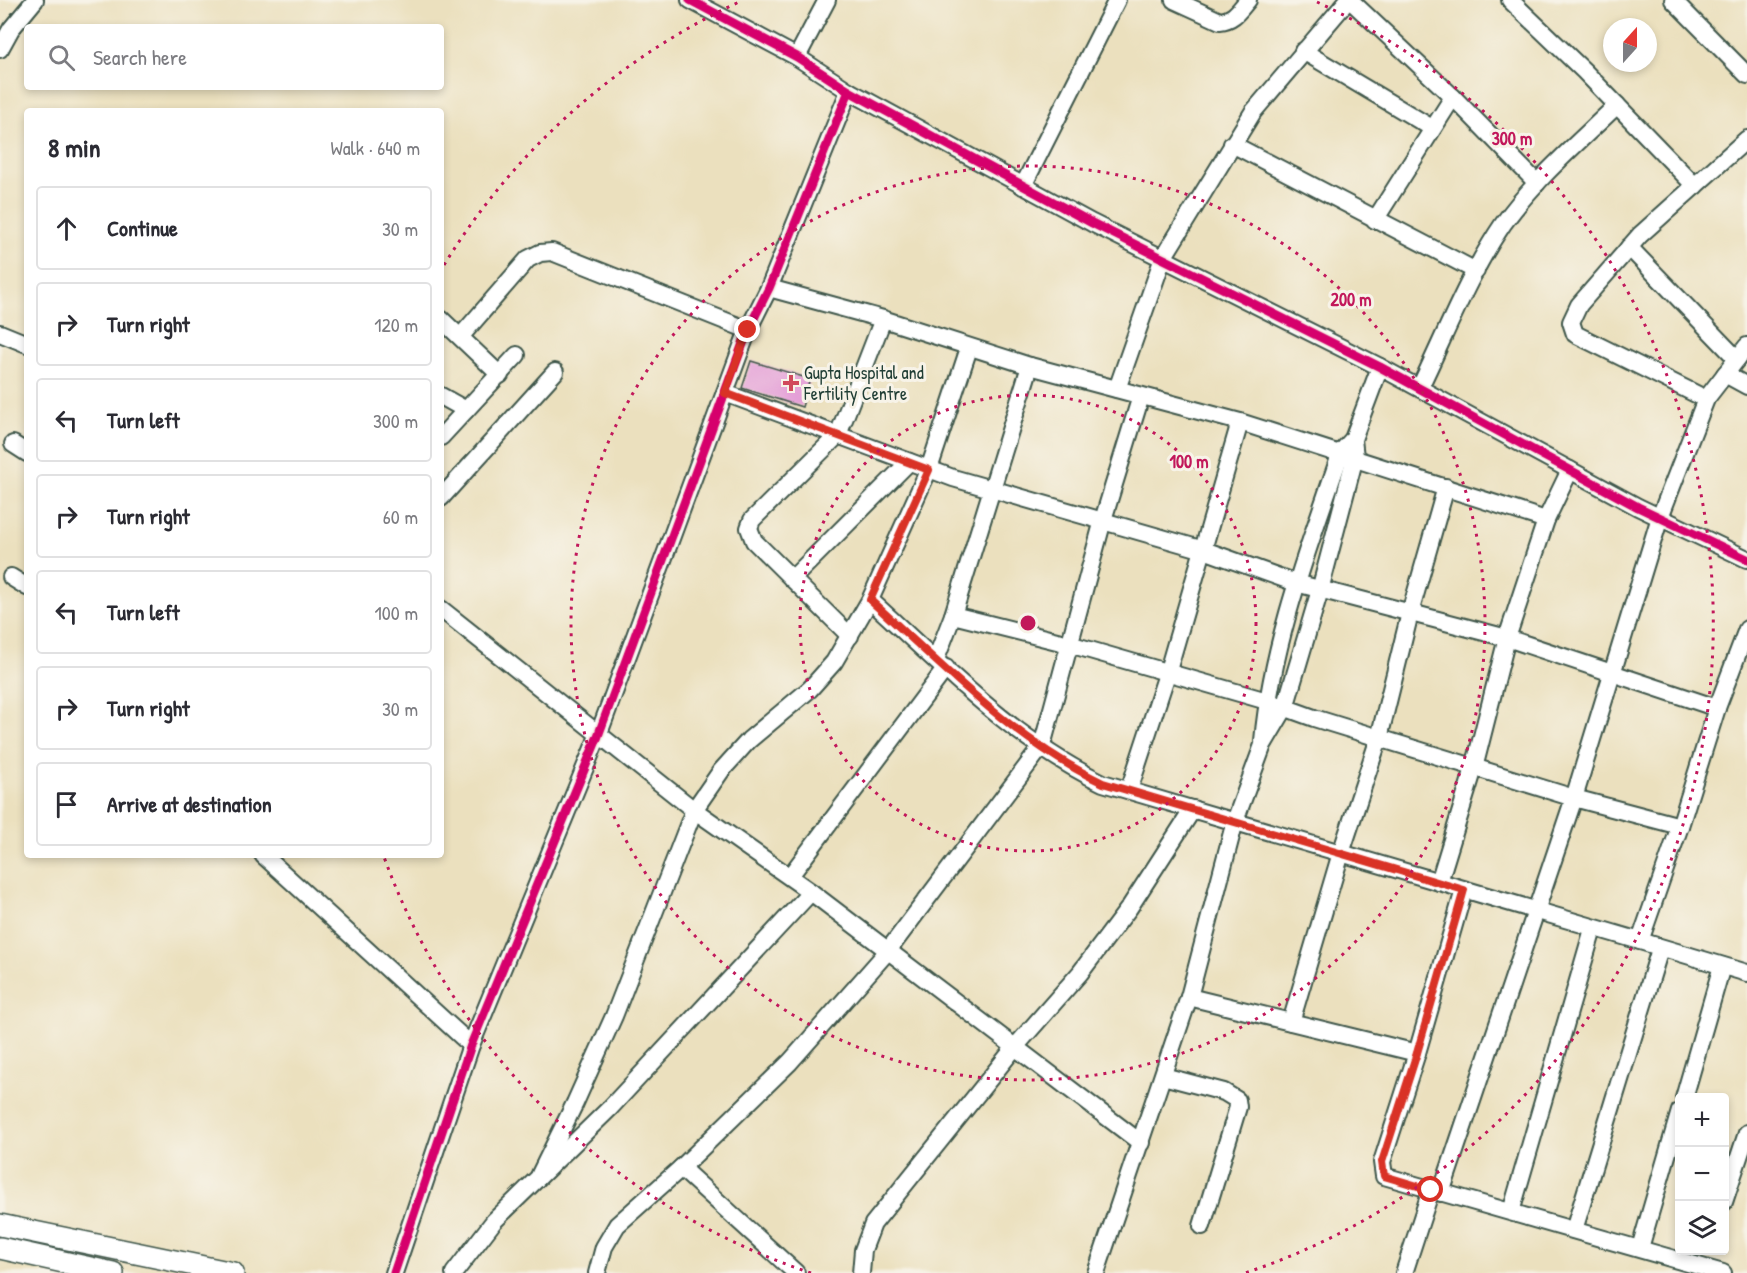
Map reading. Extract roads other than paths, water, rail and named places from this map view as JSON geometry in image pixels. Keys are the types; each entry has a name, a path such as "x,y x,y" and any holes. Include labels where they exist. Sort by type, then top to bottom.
{"main road":[{"path":"0,1225 233,1273"},
{"path":"0,1248 113,1273"}],"street":[{"path":"0,49 11,29 35,0"},
{"path":"690,0 797,57 849,91 1023,186 1420,387 1570,470 1747,559"},
{"path":"797,57 827,0"},
{"path":"1023,186 1117,0"},
{"path":"1174,0 1220,21 1229,21 1248,0"},
{"path":"1117,390 1162,258 1253,112 1349,0 1454,97 1537,183"},
{"path":"1510,0 1617,105 1695,186"},
{"path":"1673,0 1747,75"},
{"path":"1304,51 1432,128"},
{"path":"394,1273 471,1045 598,736 748,330 769,288 849,91"},
{"path":"1375,220 1454,97"},
{"path":"1420,387 1476,271 1503,224 1537,183 1617,105"},
{"path":"1706,399 1575,334 1571,322 1579,304 1629,247 1747,139"},
{"path":"1232,144 1476,271"},
{"path":"1404,1273 1436,1192 1536,911 1574,798 1660,517 1706,399 1742,353 1629,247"},
{"path":"461,336 528,259 540,253 552,252 748,330"},
{"path":"769,288 883,319 1030,366 1240,422 1546,520"},
{"path":"850,636 754,541 749,528 752,520 838,435 883,319"},
{"path":"444,322 500,375"},
{"path":"0,333 24,343"},
{"path":"540,1174 614,1016 694,810 721,771 749,740 810,689 834,662 850,636 870,600 929,470 969,348"},
{"path":"444,434 517,355"},
{"path":"790,876 941,663 953,615 1030,366"},
{"path":"1263,745 1267,701 1296,583 1348,455 1380,367"},
{"path":"444,495 555,372"},
{"path":"1725,374 1747,386"},
{"path":"725,393 929,470 1204,550 1320,590 1507,638 1717,708"},
{"path":"597,1273 604,1247 617,1225 681,1168 790,1062 887,952 1042,746 1103,520 1141,396"},
{"path":"444,398 466,410"},
{"path":"1129,790 1167,674 1240,422"},
{"path":"1096,1273 1189,996 1235,821 1263,745 1285,708 1320,590 1348,455"},
{"path":"792,579 909,462"},
{"path":"1439,882 1474,768 1507,638 1546,520 1570,470"},
{"path":"1291,1022 1341,852 1379,738 1410,613 1446,488"},
{"path":"10,577 24,585"},
{"path":"870,600 981,700 1078,772 1103,783 1747,973"},
{"path":"444,611 694,810 790,876 1141,1143"},
{"path":"953,615 1069,644 1267,701 1474,768 1680,826"},
{"path":"1640,941 1680,826 1717,708 1747,629"},
{"path":"861,1273 863,1250 873,1224 1015,1047 1080,973 1129,908 1193,809"},
{"path":"266,858 471,1045"},
{"path":"1464,890 1417,1053 1382,1162 1384,1176 1723,1273"},
{"path":"454,1273 494,1221 609,1108 811,892"},
{"path":"1511,1212 1593,929"},
{"path":"1574,1230 1660,949"},
{"path":"1685,1093 1722,966"},
{"path":"1189,996 1417,1053"},
{"path":"1163,1076 1224,1092 1237,1100 1238,1107 1202,1226"},
{"path":"1640,1248 1675,1128"},
{"path":"1725,1201 1747,1133"},
{"path":"681,1168 796,1273"},
{"path":"1703,1267 1708,1255"}],"place":[{"name":"Gupta Hospital and Fertility Centre","path":"791,383"}]}
